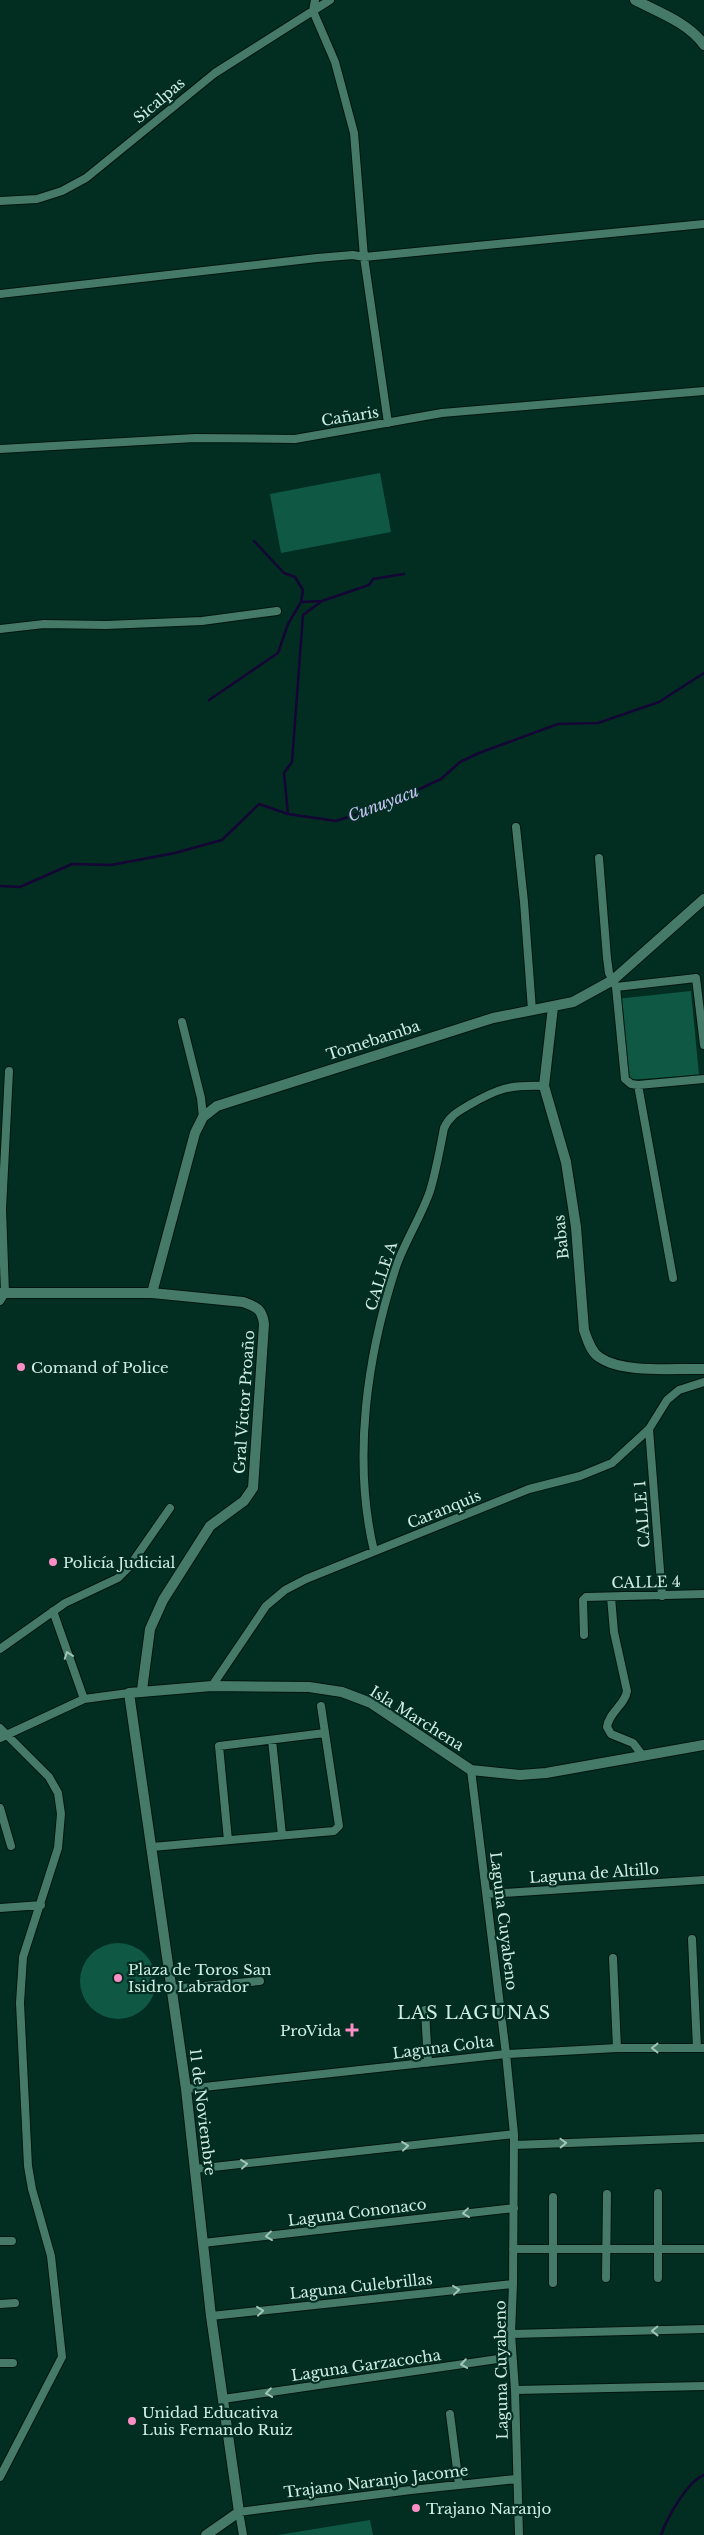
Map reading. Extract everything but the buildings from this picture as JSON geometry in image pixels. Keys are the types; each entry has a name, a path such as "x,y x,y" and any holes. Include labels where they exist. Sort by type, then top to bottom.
{"street":[{"path":"315,0 313,10 335,62 354,133 364,257 388,423"},
{"name":"Sicalpas","path":"0,201 37,199 62,191 86,178 215,73 330,0"},
{"path":"635,0 684,26 699,37 704,45"},
{"path":"0,294 317,258 353,255 364,257 704,224"},
{"name":"Cañaris","path":"0,449 195,438 295,439 442,413 704,391"},
{"path":"0,629 44,624 106,626 202,621 277,611"},
{"path":"516,827 532,1010"},
{"path":"599,858 607,958 609,973 614,983 624,1074 627,1082 638,1084 704,1079"},
{"name":"Tomebamba","path":"203,1117 217,1106 436,1035 493,1018 553,1007 591,994 614,983 704,899"},
{"path":"614,983 696,978 704,973"},
{"path":"696,978 704,1045"},
{"name":"Babas","path":"553,1007 544,1086 566,1162 576,1228 584,1330 589,1343 598,1357 627,1369 704,1369"},
{"path":"9,1071 2,1209 2,1296 152,1293 195,1133 203,1117 201,1098 182,1022"},
{"path":"638,1084 673,1278"},
{"name":"CALLE A","path":"374,1551 367,1511 364,1453 365,1421 376,1343 397,1266 430,1191 444,1128 449,1118 456,1112 493,1091 518,1086 544,1086"},
{"name":"Gral Victor Proaño","path":"142,1690 150,1630 162,1600 210,1526 244,1501 253,1488 264,1324 262,1313 256,1307 243,1302 152,1293"},
{"name":"Caranquis","path":"212,1686 266,1606 285,1590 374,1551 529,1489 597,1470 612,1463 649,1429 667,1400 678,1390 704,1382"},
{"name":"CALLE 1","path":"649,1429 662,1596"},
{"path":"0,1649 65,1603 118,1578 129,1566 170,1508"},
{"name":"CALLE 4","path":"584,1635 583,1600 589,1597 704,1594"},
{"path":"611,1597 614,1632 627,1690 626,1696 609,1718 607,1727 611,1734 633,1743 643,1756"},
{"path":"53,1611 84,1699"},
{"name":"Isla Marchena","path":"0,1738 84,1699 142,1690 212,1686 310,1688 342,1692 371,1703 471,1770 520,1775 546,1773 704,1745"},
{"name":"11 de Noviembre","path":"129,1693 186,2089 211,2316 243,2535"},
{"path":"152,1847 334,1831 339,1826 321,1706"},
{"path":"0,1728 37,1762 49,1777 58,1793 61,1814 58,1848 23,1957 20,2003 28,2166 32,2189 51,2256 62,2357 0,2477"},
{"path":"228,1840 219,1746 325,1733"},
{"path":"272,1740 282,1835"},
{"name":"Laguna Cuyabeno","path":"471,1770 514,2134 511,2334 515,2390 518,2535"},
{"path":"0,1808 11,1846"},
{"name":"Laguna de Altillo","path":"486,1894 704,1880"},
{"path":"0,1908 41,1904"},
{"path":"692,1939 701,2048"},
{"path":"613,1958 617,2048"},
{"path":"172,1989 260,1981"},
{"path":"425,2010 428,2063"},
{"name":"Laguna Colta","path":"186,2089 506,2054 617,2048 701,2048"},
{"path":"195,2169 514,2134"},
{"path":"514,2145 704,2138"},
{"path":"658,2193 658,2278"},
{"path":"606,2278 607,2194"},
{"path":"553,2197 553,2283"},
{"name":"Laguna Cononaco","path":"203,2243 514,2208"},
{"path":"0,2241 12,2240"},
{"path":"513,2249 704,2249"},
{"name":"Laguna Culebrillas","path":"211,2316 513,2284"},
{"path":"0,2304 15,2303"},
{"path":"511,2334 704,2329"},
{"name":"Laguna Garzacocha","path":"223,2399 512,2357"},
{"path":"0,2363 13,2363"},
{"path":"515,2390 704,2386"},
{"path":"450,2414 459,2485"},
{"name":"Trajano Naranjo Jacome","path":"239,2512 516,2479"},
{"path":"206,2535 239,2512"}],"green space":[{"path":"380,473 391,532 281,553 270,494"},
{"path":"691,991 699,1075 627,1080 616,999"},
{"name":"Plaza de Toros San Isidro Labrador","path":"118,1943 132,1946 145,1954 153,1967 156,1981 153,1995 145,2008 132,2016 118,2019 104,2016 91,2008 83,1995 80,1981 83,1967 91,1954 104,1946"},
{"path":"370,2520 373,2535 278,2535"}],"waterway":[{"path":"254,541 284,573 295,577 303,590 301,602 322,601"},
{"path":"288,814 284,773 292,762 303,615 322,601 369,585 373,579 404,574"},
{"path":"209,700 278,653 288,624 301,602"},
{"name":"Cunuyacu","path":"0,886 20,887 72,864 111,865 175,853 222,840 259,804 288,814 336,821 383,806 441,779 460,762 479,753 558,724 598,723 659,702 704,673"},
{"path":"661,2535 673,2510 685,2493 691,2485 704,2475"}],"place":[{"name":"Comand of Police","path":"21,1367"},
{"name":"Policía Judicial","path":"53,1562"},
{"name":"Plaza de Toros San Isidro Labrador","path":"118,1978"},
{"name":"ProVida","path":"352,2030"},
{"name":"Unidad Educativa Luis Fernando Ruiz","path":"132,2421"},
{"name":"Trajano Naranjo","path":"416,2508"}],"district":[{"name":"LAS LAGUNAS","path":"474,2013"}]}
